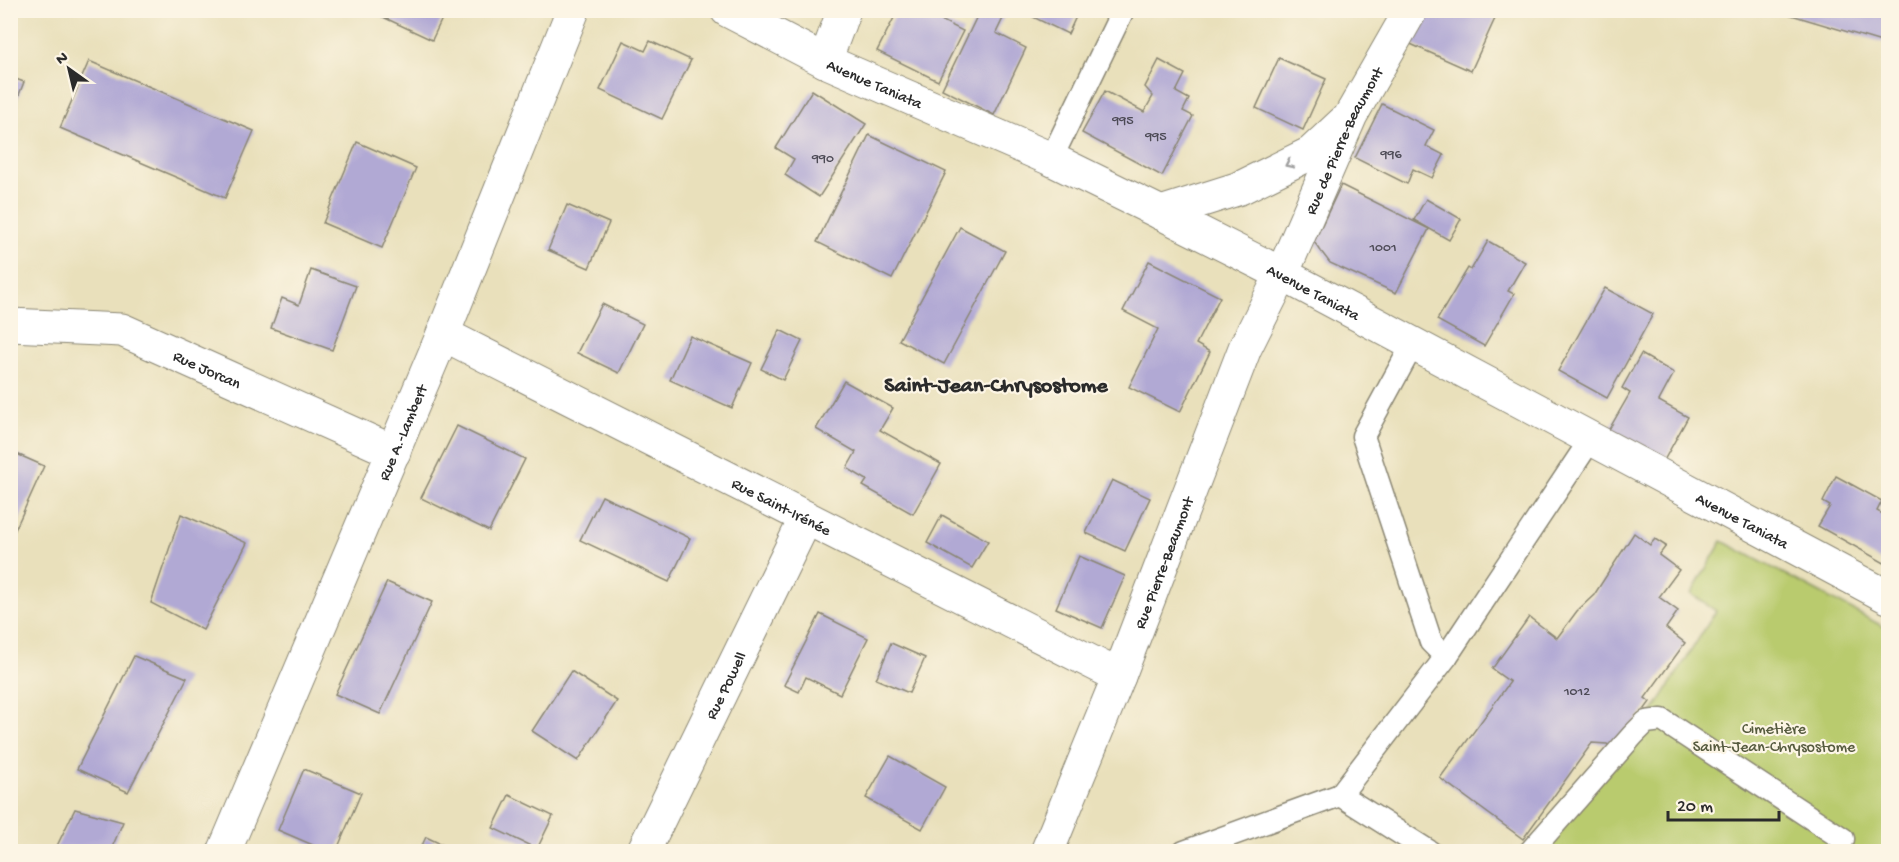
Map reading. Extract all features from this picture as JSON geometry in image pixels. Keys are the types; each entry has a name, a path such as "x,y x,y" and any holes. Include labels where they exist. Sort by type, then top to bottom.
{"street":[{"name":"Rue A.-Lambert","path":"224,852 443,334 573,10"},
{"name":"Avenue Taniata","path":"727,10 825,61 1052,159 1282,274 1888,597"},
{"path":"825,61 844,10"},
{"name":"Rue de Pierre-Beaumont","path":"1282,274 1351,115 1411,10"},
{"path":"1161,213 1240,188 1311,153 1351,115"},
{"name":"Rue Pierre-Beaumont","path":"1047,852 1119,676 1245,348 1282,274"},
{"name":"Rue Jorcan","path":"10,325 122,330 394,452"},
{"name":"Rue Saint-Irénée","path":"443,334 1119,676"},
{"name":"Rue Powell","path":"643,852 806,518"}],"lane":[{"path":"1052,159 1123,10"},
{"path":"1413,344 1363,436 1431,642 1446,657"},
{"path":"1184,852 1340,795 1446,657 1591,439"},
{"path":"1530,852 1633,735 1646,722 1662,720 1843,839"},
{"path":"1340,795 1430,852"}],"green space":[{"name":"Cimetière Saint-Jean-Chrysostome","path":"1722,541 1888,629 1888,851 1540,852 1632,745 1716,611 1691,594"}],"building":[{"path":"368,10 446,10 432,40"},
{"path":"804,10 818,10 815,16"},
{"path":"898,10 921,10 963,31 938,81 877,51"},
{"path":"980,10 1007,10 996,33 1026,48 994,115 942,89"},
{"path":"1036,10 1079,10 1068,34 1033,17"},
{"path":"1420,10 1498,12 1471,71 1406,42"},
{"path":"1888,10 1888,44 1778,11"},
{"path":"623,41 645,51 650,41 691,60 662,119 600,90"},
{"path":"1279,58 1326,79 1303,130 1256,108"},
{"path":"1159,60 1185,74 1176,92 1189,99 1183,111 1193,116 1162,176 1082,133 1105,91 1144,112 1153,96 1145,87"},
{"path":"89,61 254,131 225,198 60,128"},
{"path":"10,77 24,82 11,115 10,115"},
{"path":"812,90 866,124 819,197 785,175 794,159 776,148"},
{"path":"1382,104 1434,130 1426,146 1444,155 1432,178 1413,169 1407,184 1355,158"},
{"path":"869,135 946,172 892,279 817,242"},
{"path":"357,142 416,168 382,248 323,223"},
{"path":"1341,185 1429,229 1396,293 1330,263 1314,242"},
{"path":"1426,199 1461,219 1449,240 1414,220"},
{"path":"567,205 609,223 589,268 548,250"},
{"path":"960,227 1005,251 944,364 899,340"},
{"path":"1488,241 1525,262 1508,291 1514,294 1484,346 1437,320 1468,268 1471,270"},
{"path":"1149,261 1220,297 1196,344 1210,352 1180,412 1129,387 1158,329 1123,311"},
{"path":"311,270 356,286 332,350 271,328 282,298 299,305"},
{"path":"1605,288 1653,314 1607,398 1558,371"},
{"path":"602,304 643,324 619,373 577,353"},
{"path":"780,330 802,341 783,380 761,369"},
{"path":"690,336 752,363 732,408 670,380"},
{"path":"1641,354 1674,373 1659,401 1688,417 1662,464 1607,433 1630,393 1622,388"},
{"path":"844,381 893,408 880,430 941,464 913,514 863,486 867,480 847,468 856,452 816,429"},
{"path":"457,426 525,459 489,531 421,498"},
{"path":"10,451 44,466 10,541"},
{"path":"1836,476 1882,501 1877,511 1888,517 1888,565 1818,526 1830,506 1823,502"},
{"path":"1112,480 1150,498 1125,551 1086,533"},
{"path":"602,496 690,538 669,582 580,540"},
{"path":"181,514 247,543 203,630 151,603"},
{"path":"942,515 988,541 972,568 927,543"},
{"path":"1634,533 1650,545 1655,539 1666,546 1659,555 1679,570 1659,597 1678,611 1666,628 1685,643 1645,698 1650,702 1615,750 1607,744 1592,743 1523,839 1440,778 1510,682 1492,669 1529,617 1557,638 1577,611 1594,595"},
{"path":"1079,556 1125,576 1102,628 1056,608"},
{"path":"387,582 432,602 380,714 335,694"},
{"path":"820,614 868,638 840,694 806,677 799,692 784,685"},
{"path":"891,643 925,658 909,693 876,679"},
{"path":"134,656 187,678 128,792 77,769"},
{"path":"571,671 617,701 578,761 532,731"},
{"path":"890,756 945,787 922,829 866,798"},
{"path":"304,769 361,793 336,852 329,852 278,830"},
{"path":"509,795 553,816 537,849 493,828"},
{"path":"75,809 123,822 110,852 54,852"},
{"path":"426,837 458,852 419,852"}],"district":[{"name":"Saint-Jean-Chrysostome","path":"996,383"}]}
